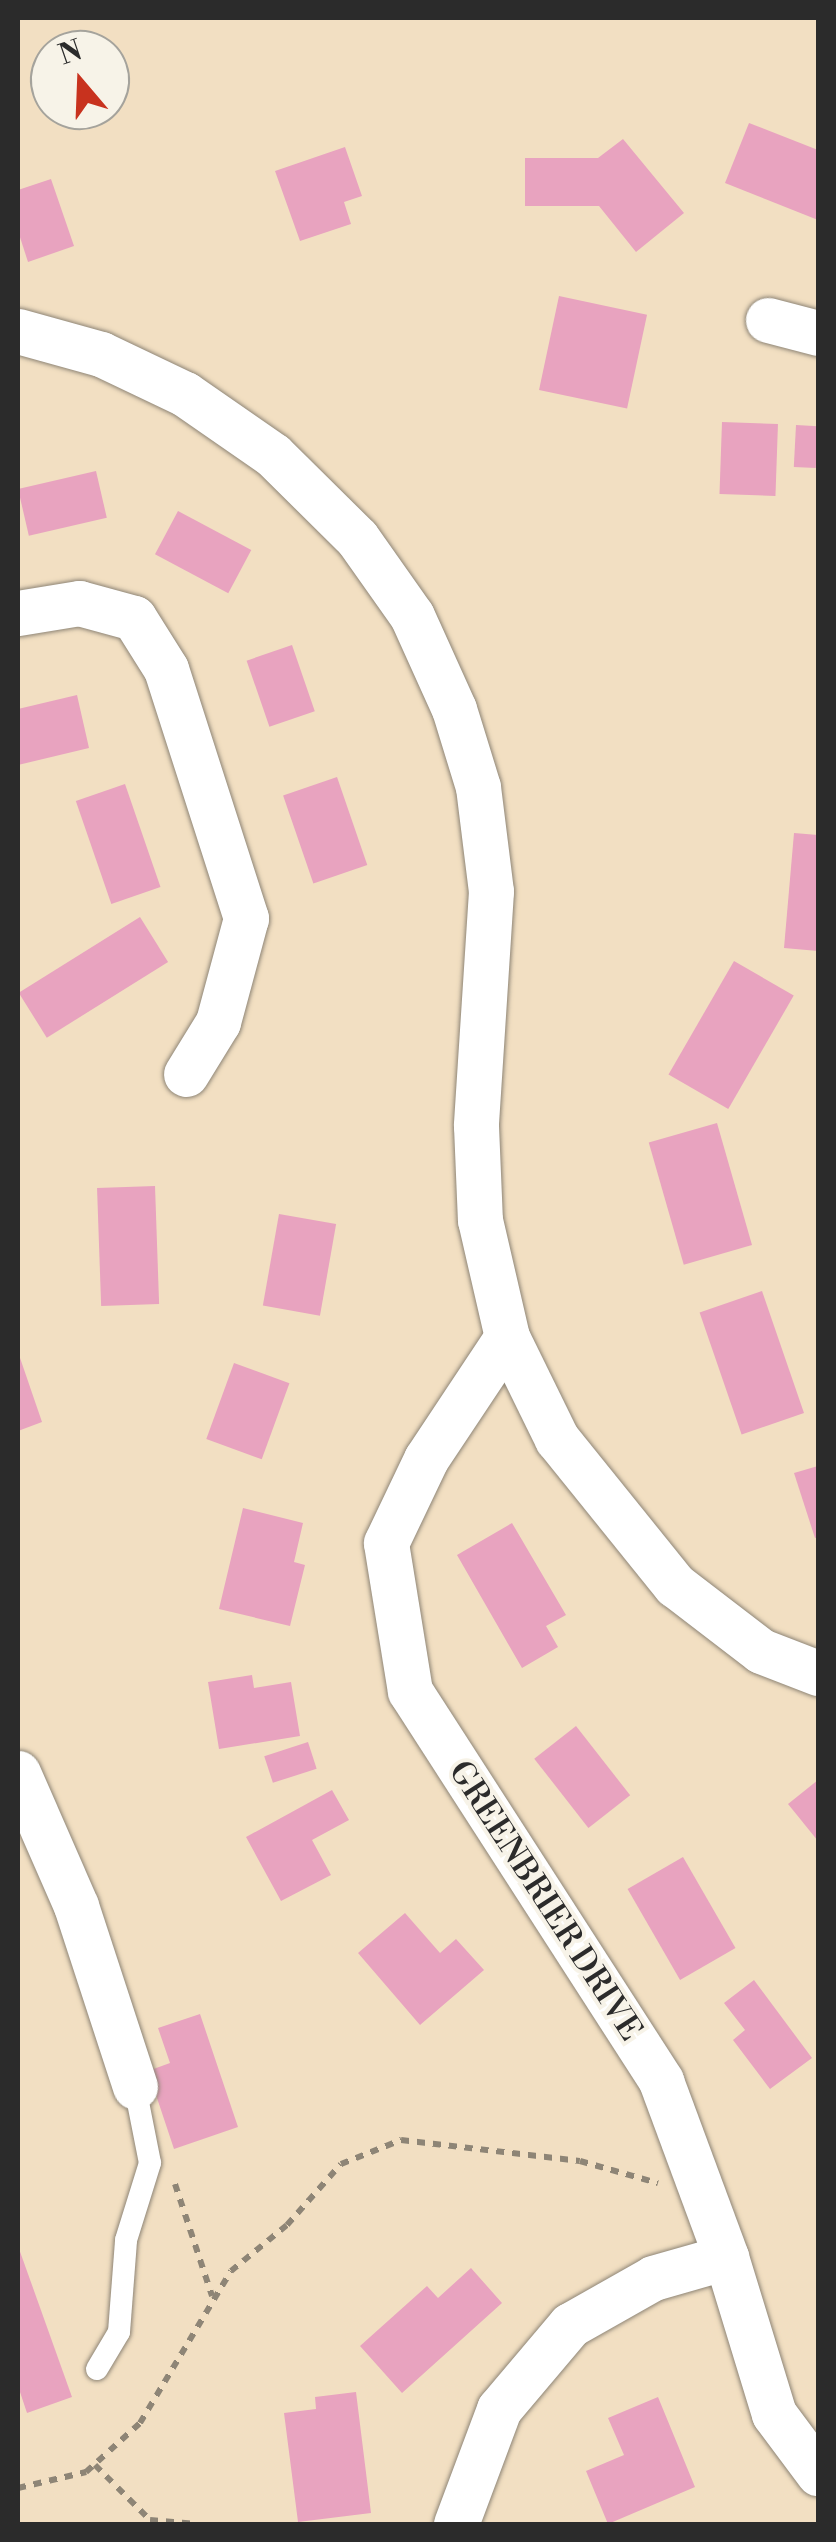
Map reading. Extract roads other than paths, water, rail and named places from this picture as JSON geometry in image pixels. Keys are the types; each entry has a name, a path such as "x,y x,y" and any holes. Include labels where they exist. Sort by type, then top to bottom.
{"street":[{"path":"768,320 818,333"},
{"path":"18,331 101,354 185,394 273,456 357,538 412,616 454,709 478,787 491,891 476,1126 480,1220 507,1337 558,1439 675,1585 761,1650 818,1673"},
{"path":"18,613 79,603 134,618 166,670 246,918 218,1022 186,1074"},
{"name":"GREENBRIER DRIVE","path":"507,1337 426,1458 386,1543 410,1691 661,2080 726,2257 774,2414 818,2473"},
{"path":"18,1773 76,1906 136,2088"},
{"path":"456,2524 499,2409 570,2325 653,2278 726,2257"}],"lane":[{"path":"97,2369 120,2332 126,2240 150,2164 136,2088"}]}
